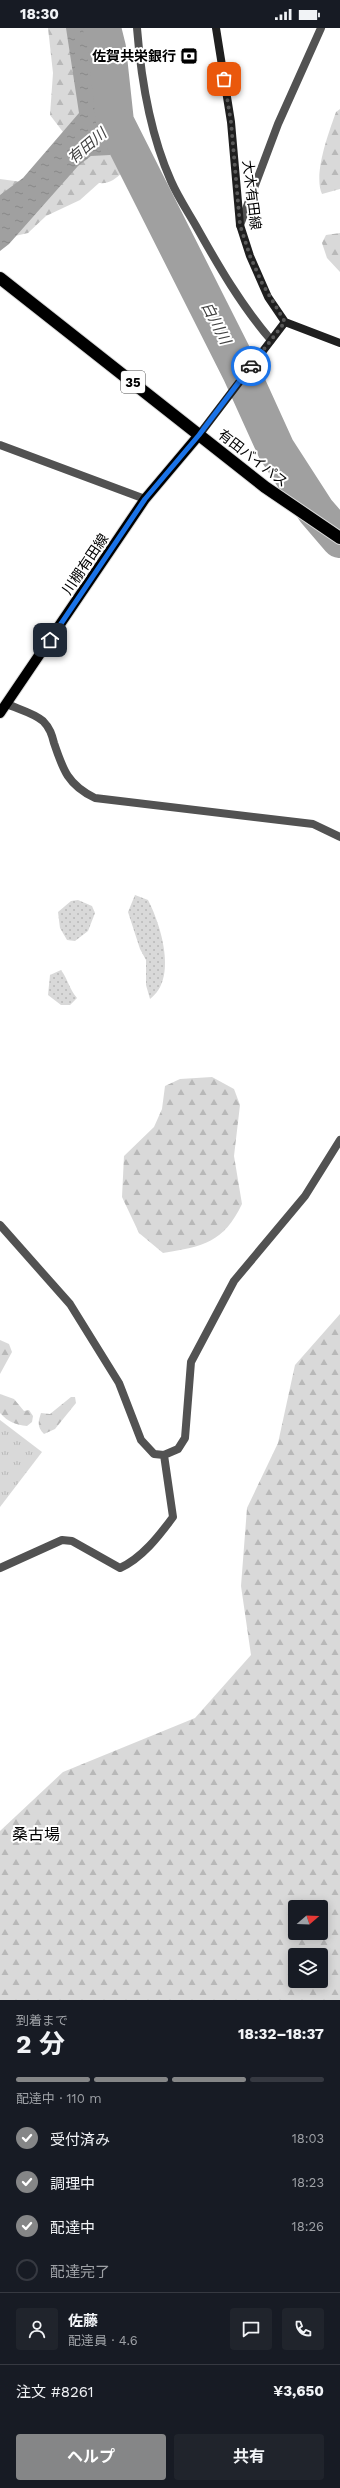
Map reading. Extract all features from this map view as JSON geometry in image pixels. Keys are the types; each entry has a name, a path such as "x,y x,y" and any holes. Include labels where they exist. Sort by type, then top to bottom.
{"highway":[{"name":"有田バイパス","path":"0,278 265,487 340,538"}],"main road":[{"name":"大木有田線","path":"216,28 231,122 240,225 250,256 262,283 285,322"},
{"path":"199,435 285,322 340,343"},
{"name":"川棚有田線","path":"0,713 145,499 199,435"}],"street":[{"path":"136,28 139,54 152,123 171,181 224,276 244,308 271,340"},
{"path":"240,225 278,124 321,28"},
{"path":"0,445 145,499"},
{"path":"7,704 42,720 50,730 60,762 69,779 79,790 95,798 313,824 340,837"},
{"path":"0,1225 70,1304 119,1383 141,1440 154,1454 164,1456 178,1449 185,1438 191,1362 234,1281 305,1196 340,1140"},
{"path":"0,1568 62,1540 72,1541 120,1568 127,1565 154,1541 173,1517 164,1456"}],"green space":[{"path":"48,28 92,28 81,136 63,132 50,115 53,73"},
{"path":"340,109 340,189 322,194 319,176 323,153 336,112"},
{"path":"107,146 122,160 123,172 115,179 106,183 99,183 80,200 46,216 28,233 15,236 0,222 0,179 22,182 64,173"},
{"path":"340,233 340,272 327,258 322,243 326,235"},
{"path":"135,895 148,900 158,923 162,937 165,965 163,979 158,990 150,999 146,985 146,960 140,949 128,912"},
{"path":"78,900 92,906 95,913 88,931 75,941 67,940 60,928 58,912 71,901"},
{"path":"61,970 77,998 70,1005 61,1005 48,995 50,975"},
{"path":"212,1077 234,1089 240,1105 234,1156 242,1204 235,1217 227,1227 211,1240 190,1248 163,1253 139,1233 122,1197 124,1156 154,1127 162,1109 165,1086 180,1079"},
{"path":"340,1314 340,2000 0,2000 0,1831 63,1772 195,1718 251,1655 241,1586 247,1508 278,1443 295,1365"},
{"path":"0,1340 9,1344 12,1352 0,1374"},
{"path":"0,1394 14,1399 24,1411 29,1410 33,1416 32,1422 27,1426 19,1425 9,1421 3,1416 0,1413"},
{"path":"71,1397 75,1397 76,1403 55,1429 44,1434 40,1429 39,1424 41,1413 50,1414"},
{"path":"0,1420 42,1452 0,1507"}],"water":[{"name":"有田川","path":"66,28 121,28 120,105 110,155 91,156 78,166 9,244 0,251 0,195 23,178 79,113"}],"waterway":[{"name":"白川川","path":"102,28 107,48 115,122 241,372 276,449 316,511 340,539"}],"way so far":[{"path":"224,79 231,122 240,225 250,256 268,297 285,322 251,366"}],"place":[{"name":"佐賀共栄銀行","path":"189,56"}],"district":[{"name":"桑古場","path":"36,1834"}],"route":[{"path":"50,640 145,499 199,435 251,366"}]}
